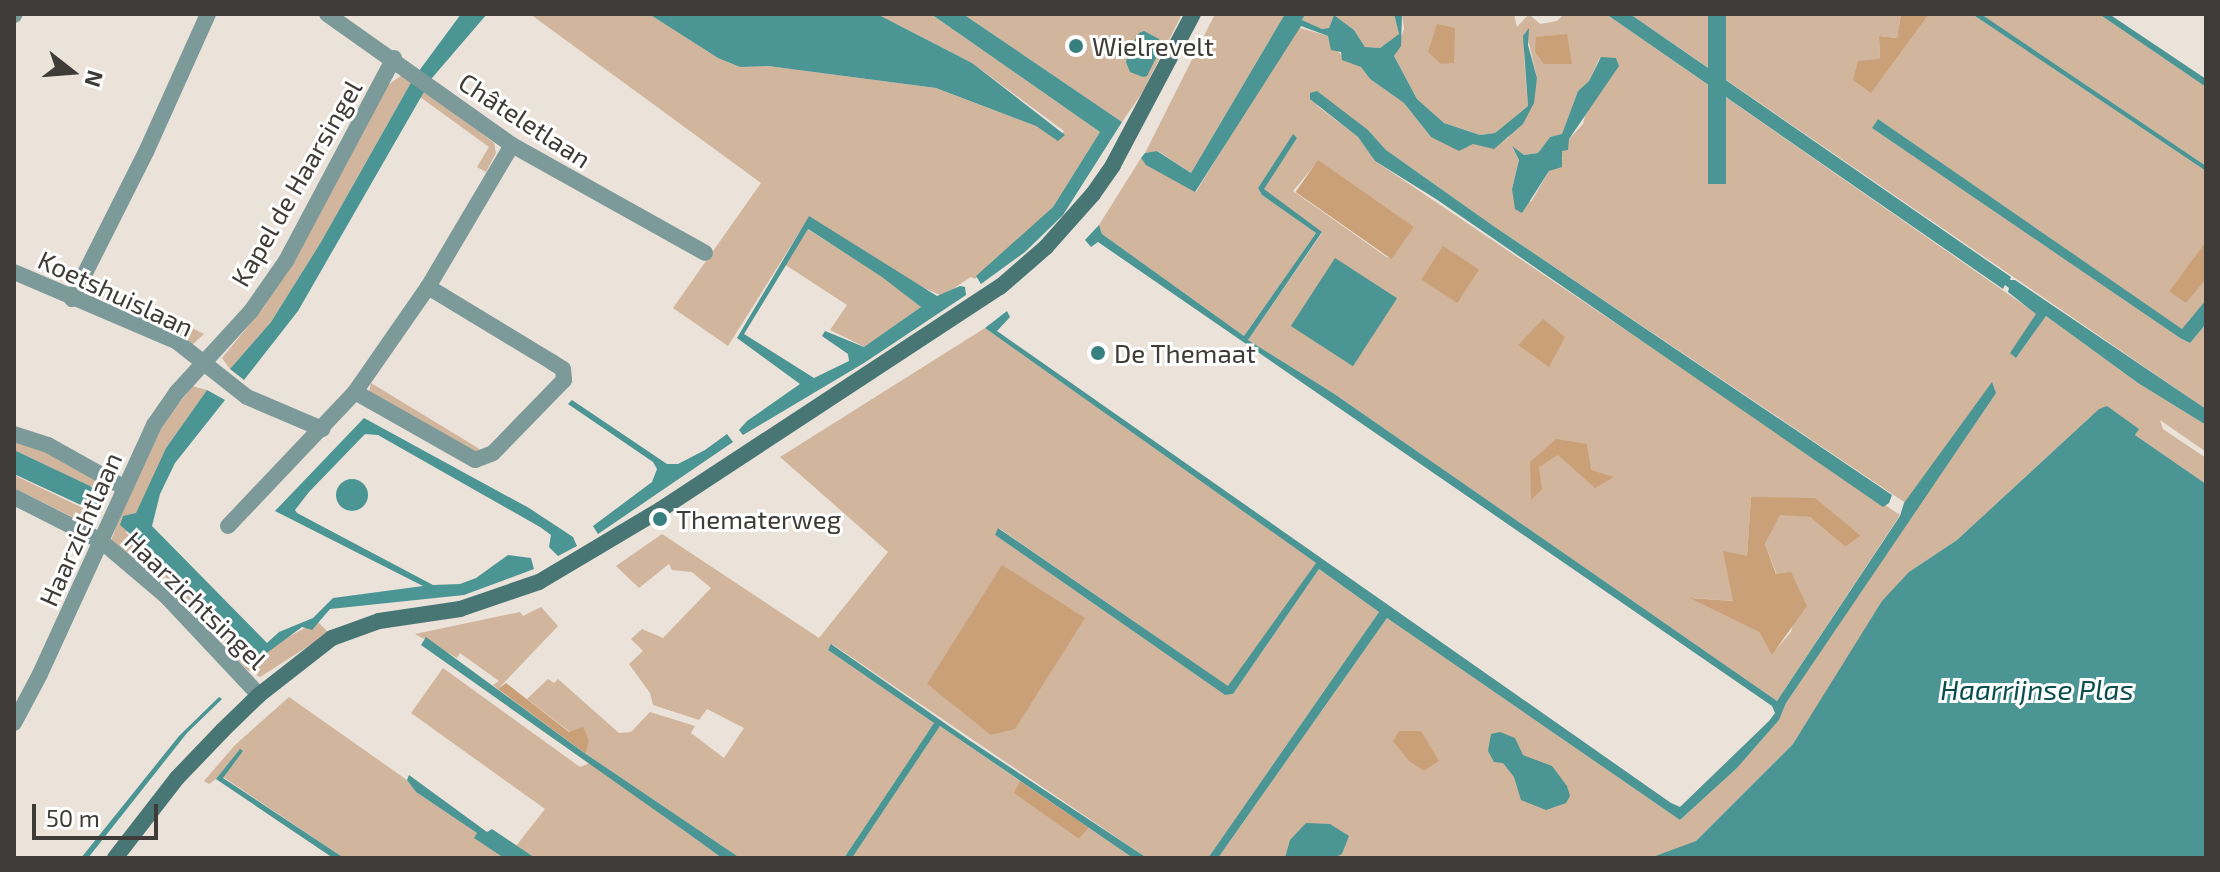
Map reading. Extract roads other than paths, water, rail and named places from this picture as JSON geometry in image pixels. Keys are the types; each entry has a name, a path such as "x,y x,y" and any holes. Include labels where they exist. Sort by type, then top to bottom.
{"street":[{"path":"72,299 146,152 208,14"},
{"name":"Châteletlaan","path":"327,14 394,58 512,145 705,253"},
{"path":"115,858 177,778 259,695 332,638 379,621 460,609 539,582 672,502 1000,287 1046,247 1093,194 1113,165 1193,14"},
{"name":"Kapel de Haarsingel","path":"208,368 286,261 394,58"},
{"path":"228,526 355,392 428,287 512,145"},
{"name":"Koetshuislaan","path":"14,272 176,341 247,397 322,429"},
{"path":"355,392 475,460 493,453 564,380 563,369 428,287"},
{"name":"Haarzichtlaan","path":"14,723 154,425 208,368"},
{"path":"14,434 48,445 123,487"},
{"name":"Haarzichtsingel","path":"14,497 101,541 167,597 259,695"}],"water":[{"path":"461,14 487,14 432,78 298,311 244,380 230,369 271,322 321,242 413,79"},
{"path":"649,14 877,14 972,63 1065,135 1058,141 1036,126 936,88 768,66 740,67 718,58"},
{"path":"931,14 963,14 1122,122 1063,215 1025,252 981,284 976,276 1053,207 1100,132"},
{"path":"1285,14 1305,14 1302,20 1322,29 1329,28 1334,15 1354,30 1365,47 1380,48 1399,34 1394,14 1402,14 1401,46 1394,56 1417,99 1444,123 1480,135 1495,133 1528,106 1523,36 1529,28 1528,45 1537,78 1534,103 1523,124 1494,149 1473,144 1459,151 1431,137 1404,103 1370,79 1361,67 1342,60 1341,52 1331,50 1328,36 1301,26 1195,192 1146,165 1141,158 1145,153 1157,151 1191,173"},
{"path":"1606,14 1630,14 2011,277 2010,280 2015,280 2206,409 2206,425 2138,383 2046,316 2016,358 2010,353 2036,314 2008,292 2009,288 2005,285 2003,289"},
{"path":"1708,14 1726,14 1726,184 1708,184"},
{"path":"1972,14 1981,14 2206,166 2206,171"},
{"path":"2099,14 2109,14 2206,79 2206,87"},
{"path":"1144,31 1159,39 1162,46 1147,76 1143,77 1130,72 1126,62 1129,50 1139,33"},
{"path":"1601,57 1616,58 1619,66 1569,139 1568,150 1562,151 1562,167 1549,171 1522,213 1515,209 1512,189 1519,160 1512,146 1524,155 1538,153 1550,137 1562,134 1578,91 1589,81"},
{"path":"1317,91 1368,130 1386,150 1492,225 1892,495 1889,503 1883,507 1436,199 1375,161 1358,137 1310,99 1310,93"},
{"path":"1878,119 2182,329 2206,300 2206,324 2190,343 2180,338 1872,128"},
{"path":"1293,134 1297,138 1264,189 1322,232 1248,340 1333,393 1777,701 1900,516 1904,503 1992,382 1996,393 1786,703 1779,720 1737,768 1680,820 1387,618 1218,858 1208,858 1379,612 1319,569 1233,694 1225,695 995,535 998,528 1228,686 1316,563 985,328 1007,311 1010,317 997,331 1671,803 1680,807 1775,713 1772,706 1098,242 1091,247 1085,240 1099,225 1102,234 1244,336 1316,233 1262,195 1258,188"},
{"path":"809,216 937,296 960,286 965,287 966,295 864,363 743,435 739,430 747,421 800,384 737,338","holes":["808,229 882,277 921,307 864,347 825,331 822,336 848,354 849,361 814,378 744,334"]},
{"path":"1335,258 1397,298 1353,366 1291,326"},
{"path":"207,390 225,400 175,463 160,494 152,526 267,643 279,632 313,618 333,598 423,586 275,511 364,418 529,508 573,537 577,546 558,556 549,547 551,535 540,527 378,435 365,434 309,492 295,510 297,513 433,585 460,584 476,578 508,555 531,558 534,569 464,595 330,609 312,630 302,627 260,658 193,589 120,525 123,516 136,513 166,448"},
{"path":"572,400 667,464 678,464 727,434 733,442 598,534 593,526 652,482 657,469 653,462 568,404"},
{"name":"Haarrijnse Plas","path":"2107,406 2139,429 2135,435 2206,484 2206,858 1650,858 1696,841 1793,744 1882,601 1909,572 1957,540 2099,409"},
{"path":"14,450 90,486 102,497 96,512 14,474"},
{"path":"352,479 364,483 368,495 364,507 352,511 340,507 336,495 340,483"},
{"path":"426,637 583,752 740,858 722,858 421,645"},
{"path":"831,644 1147,858 1133,858 940,726 852,858 844,858 934,723 828,650"},
{"path":"219,697 222,699 187,733 88,858 81,858 179,736"},
{"path":"1500,732 1515,738 1523,755 1552,766 1567,786 1570,796 1566,803 1546,810 1521,800 1514,777 1503,763 1494,762 1488,751 1491,734"},
{"path":"240,749 243,751 223,778 344,858 333,858 216,779"},
{"path":"409,775 487,832 492,829 535,858 504,858 474,838 477,833 416,792 407,780"},
{"path":"1306,823 1330,824 1349,836 1342,854 1333,858 1285,858 1290,840"}],"place":[{"name":"Wielrevelt","path":"1076,46"},
{"name":"De Themaat","path":"1098,353"},
{"name":"Thematerweg","path":"660,519"}]}
